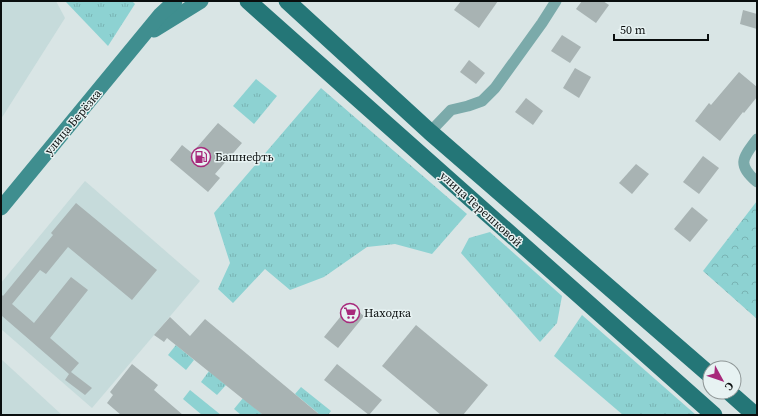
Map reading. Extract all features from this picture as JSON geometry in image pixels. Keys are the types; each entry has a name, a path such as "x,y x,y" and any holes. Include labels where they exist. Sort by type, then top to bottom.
{"main road":[{"name":"улица Берёзка","path":"1,208 160,15 175,1"},
{"name":"улица Берёзка","path":"144,35 201,1"},
{"name":"улица Терешковой","path":"248,1 714,415"},
{"name":"улица Терешковой","path":"287,1 430,132 702,369"},
{"path":"738,400 755,415"}],"street":[{"path":"430,132 451,110 482,101 495,88 556,1"},
{"path":"757,139 749,149 744,161 746,172 757,182"}],"shaded area":[{"path":"1,1 56,1 65,18 1,119"},
{"path":"85,181 200,281 92,408 1,329 1,283"},
{"path":"1,359 62,415 1,415"}],"green space":[{"path":"65,1 132,1 135,4 108,46"},
{"path":"256,79 277,96 254,124 233,106"},
{"path":"321,88 467,214 432,254 395,244 367,247 324,277 290,290 265,269 233,303 218,289 230,263 214,213"},
{"path":"757,201 757,319 703,271"},
{"path":"490,232 562,296 557,323 540,342 461,253 469,238"},
{"path":"582,315 696,415 623,415 554,356"},
{"path":"176,345 194,360 186,370 168,355"},
{"path":"209,371 226,385 217,395 201,382"},
{"path":"301,387 331,411 328,415 317,415 318,413 295,394"},
{"path":"190,390 221,415 202,415 183,399"},
{"path":"243,398 263,415 241,415 234,409"}],"building":[{"path":"461,1 498,1 479,28 454,10"},
{"path":"582,1 603,1 609,5 596,23 576,9"},
{"path":"743,10 757,14 757,29 740,24"},
{"path":"562,35 581,47 570,63 551,51"},
{"path":"469,60 485,73 476,84 460,72"},
{"path":"575,68 591,77 579,98 563,88"},
{"path":"739,72 757,87 757,97 720,141 695,121 709,103 711,105"},
{"path":"526,98 543,111 533,125 515,112"},
{"name":"Башнефть","path":"218,123 242,143 215,174 220,178 208,192 170,160 182,145 192,153"},
{"path":"703,156 719,168 699,194 683,182"},
{"path":"636,164 649,174 632,194 619,183"},
{"path":"76,203 157,270 132,300 68,247 46,274 40,270 12,304 34,323 71,277 88,290 50,338 79,363 71,372 92,388 85,395 65,380 69,374 2,316 1,318 1,294 3,296 53,235 51,233"},
{"path":"692,207 708,220 690,242 674,229"},
{"path":"350,305 364,316 338,348 324,337"},
{"path":"170,317 190,336 205,319 320,415 263,415 167,338 164,342 154,335"},
{"path":"416,325 488,385 463,415 441,415 382,366"},
{"path":"132,364 158,385 154,390 183,415 121,415 107,403 113,395 110,392"},
{"path":"337,364 382,400 369,415 324,380"}],"place":[{"name":"Башнефть","path":"201,157"},
{"name":"Находка","path":"350,313"}]}
